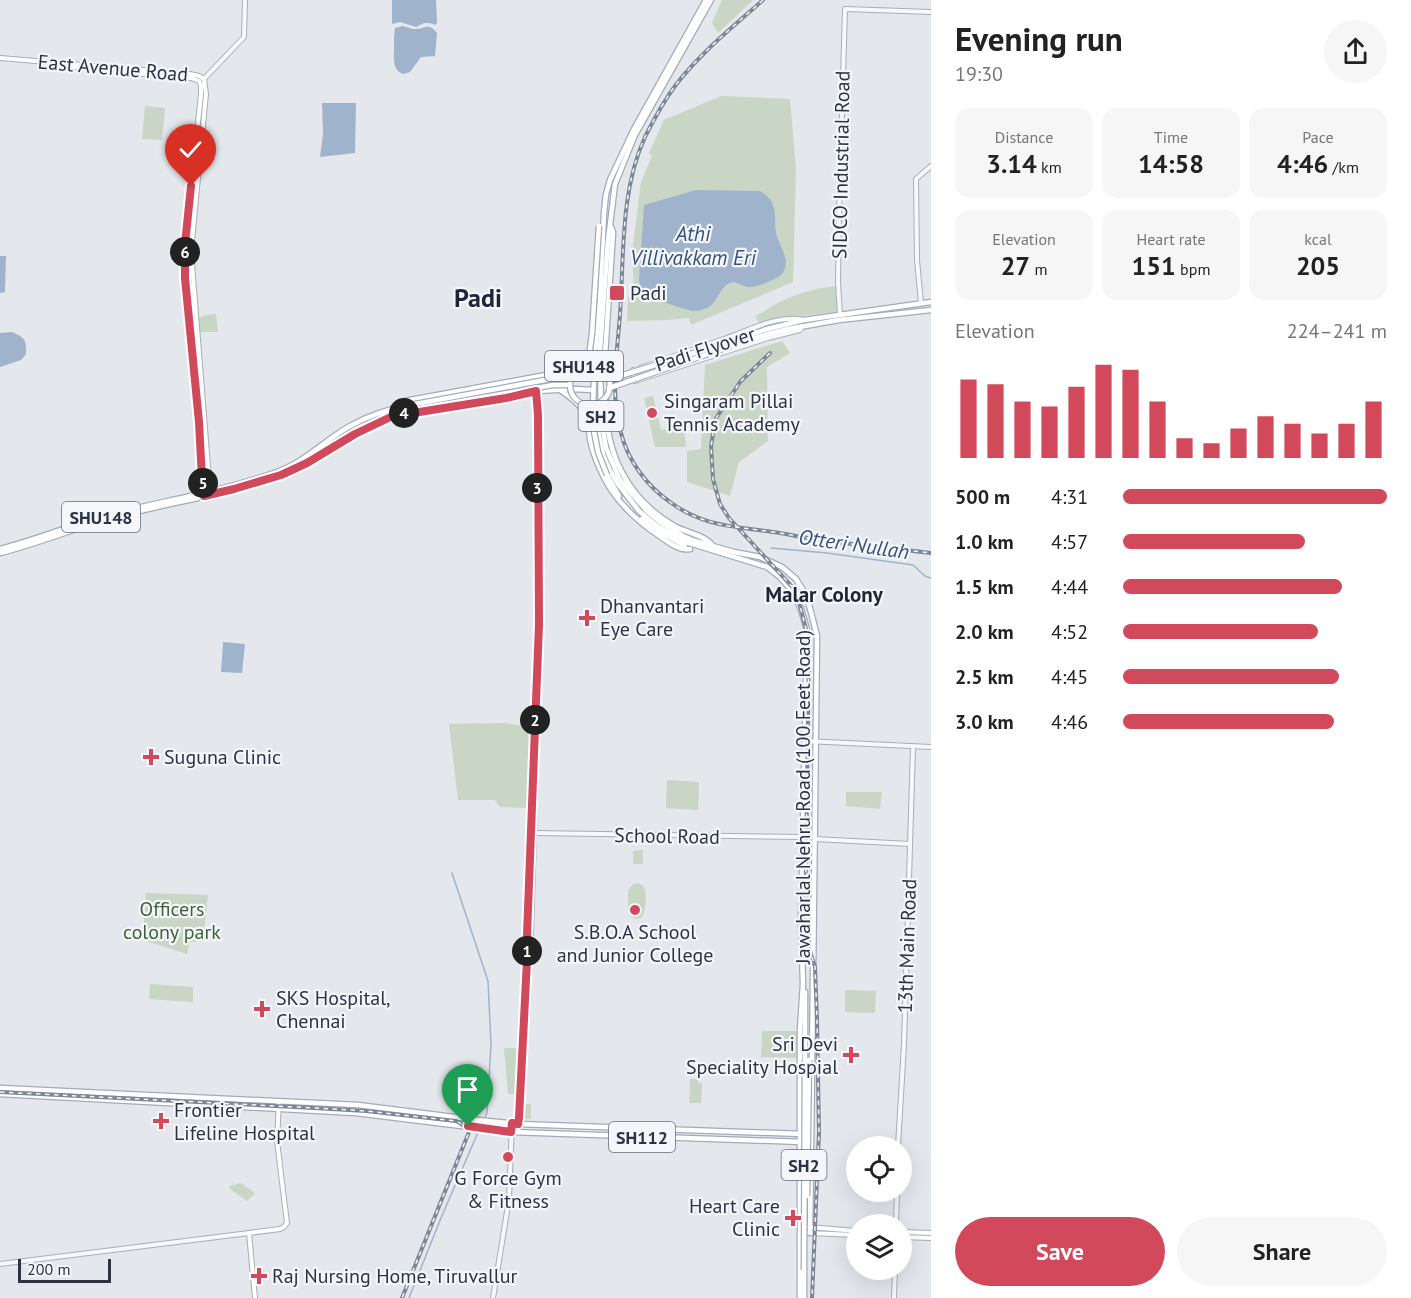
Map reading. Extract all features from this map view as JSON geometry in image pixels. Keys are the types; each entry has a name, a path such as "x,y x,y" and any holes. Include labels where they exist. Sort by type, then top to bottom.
{"main road":[{"name":"Jawaharlal Nehru Road (100 Feet Road)","path":"706,0 642,112 615,166 606,194 593,406 603,455 610,471 639,510 657,526 674,536 699,547 767,567 792,591 801,609 807,630 800,1030 801,1264 804,1298"},
{"name":"Jawaharlal Nehru Road (100 Feet Road)","path":"711,0 635,135 615,184 600,349 602,417 606,448 619,478 648,511 660,522 683,536 712,546 760,557 782,567 796,579 806,595 811,612 816,636 810,1230"},
{"name":"East Avenue Road","path":"0,59 190,74 204,78 190,251 209,479 212,492"},
{"name":"East Avenue Road","path":"0,59 191,78 200,81 204,96 191,186 184,261 204,494"},
{"path":"582,367 589,356 599,226 604,213"},
{"path":"605,373 613,238 610,225"},
{"path":"797,325 931,302"},
{"path":"839,317 931,310"},
{"name":"Padi Flyover","path":"609,388 797,325 804,320 839,317"},
{"name":"Padi Flyover","path":"582,367 596,366 614,377 620,376 767,328 797,325"},
{"path":"398,407 405,401 546,375 581,363 595,354"},
{"name":"SHU148","path":"0,551 102,517 257,483 281,475 304,465 379,421 411,407 572,375 582,367"},
{"name":"SHU148","path":"572,375 570,385 573,396 583,404 596,404 602,401 609,388 609,381 605,373"},
{"path":"546,375 548,390"},
{"name":"SHU148","path":"212,492 279,471 317,450 350,426 398,407 411,407 553,385 570,385"},
{"path":"560,390 568,395 586,416 600,470 619,501 645,527 675,546 686,550 699,547"},
{"path":"402,412 415,413 536,391 593,390"},
{"path":"606,396 606,417 612,449 631,489 664,520 708,540 712,546"},
{"path":"583,404 592,421 602,466 618,495 651,527 688,548"},
{"path":"588,429 598,428"},
{"name":"SH2","path":"802,984 805,989 807,1060 807,1268 804,1298"},
{"name":"SH2","path":"807,1060 812,984"},
{"name":"SH112","path":"0,1088 358,1106 518,1124 812,1134"},
{"name":"SH112","path":"0,1094 376,1114 511,1132 812,1142"},
{"path":"255,1298 249,1233 284,1227 287,1223 277,1141 279,1101"},
{"path":"801,1110 812,1110"},
{"path":"801,1228 846,1234"},
{"path":"810,1230 846,1231"},
{"path":"912,1234 931,1233"},
{"path":"912,1236 931,1238"},
{"path":"801,1264 807,1268"}],"street":[{"path":"204,78 244,37 245,0"},
{"name":"SIDCO Industrial Road","path":"839,317 839,215 845,9 931,12"},
{"path":"921,303 917,260 916,179 931,166"},
{"path":"797,325 801,330 768,338 635,381 633,370 758,326 796,318 804,320"},
{"path":"518,1132 528,940 539,624 536,391"},
{"path":"806,741 931,747"},
{"name":"13th Main Road","path":"899,1136 904,1044 913,747"},
{"name":"School Road","path":"532,833 803,837"},
{"path":"815,839 910,844"},
{"path":"493,1298 510,1198 512,1123"},
{"path":"0,1264 249,1233"},
{"path":"894,1298 895,1280"}],"green space":[{"path":"722,0 753,0 718,33 712,23"},
{"path":"721,96 790,99 796,169 793,282 691,325 689,318 627,321 628,297 634,292 632,253 641,182 652,156 649,153 664,120","holes":["773,203 777,238 741,285 729,284 715,299 654,298 645,293 639,284"]},
{"path":"145,106 165,108 162,140 142,139"},
{"path":"836,286 837,312 759,323 755,316 794,296"},
{"path":"216,314 218,332 200,332 199,318"},
{"path":"782,341 790,353 767,367 768,441 739,462 730,496 687,482 687,451 701,449 705,365"},
{"name":"Singaram Pillai Tennis Academy","path":"653,396 661,430 684,427 686,447 655,447 644,398"},
{"path":"505,723 533,728 528,808 500,807 495,800 458,800 449,724"},
{"path":"667,780 699,782 698,810 666,808"},
{"path":"846,792 882,792 880,809 846,806"},
{"path":"643,850 643,864 633,864 633,851"},
{"path":"638,883 645,889 646,901 642,917 636,919 628,913 628,891 632,885"},
{"name":"Officers colony park","path":"146,893 208,895 203,941 190,942 187,954 149,942 143,935"},
{"path":"150,984 193,987 193,1002 149,999"},
{"path":"845,990 876,991 875,1013 845,1012"},
{"path":"762,1031 798,1031 799,1058 761,1057"},
{"path":"504,1048 521,1048 519,1094 508,1094"},
{"path":"690,1079 698,1079 698,1083 702,1083 701,1103 689,1103"},
{"path":"522,1104 531,1104 531,1119 522,1119"},
{"path":"241,1183 255,1193 247,1201 229,1186"}],"water":[{"path":"392,0 436,0 437,23 435,25 424,23 416,27 400,22 392,24"},
{"path":"403,26 413,29 431,27 437,33 435,56 421,57 410,72 403,74 399,72 394,63 394,38 395,28"},
{"path":"322,103 356,103 355,153 320,157 323,134"},
{"name":"Athi Villivakkam Eri","path":"696,190 760,191 766,195 774,208 777,236 786,263 782,274 776,278 752,287 736,283 728,284 714,303 704,309 694,311 646,294 639,278 644,205"},
{"path":"0,256 6,256 5,292 0,293"},
{"path":"12,332 24,340 26,354 21,360 0,367 0,333"},
{"path":"223,642 245,644 242,673 221,672"}],"waterway":[{"name":"Otteri Nullah","path":"771,548 913,565 925,576 931,578"},
{"path":"452,873 488,981 491,1044 487,1113 481,1126"},
{"path":"409,1298 479,1130"}],"railway":[{"path":"763,0 706,51 675,86 645,137 637,158 627,202 616,359 616,404 624,443 646,481 670,502 707,521 828,541 931,553"},
{"path":"770,353 740,382 715,420 711,447 713,479 720,504 729,518 796,591 809,640 805,934 815,967 819,1132 812,1298"},
{"path":"0,1092 366,1111 460,1123 469,1132 402,1298"}],"place":[{"name":"Padi","path":"617,293"},
{"name":"Singaram Pillai Tennis Academy","path":"652,413"},
{"name":"Dhanvantari Eye Care","path":"587,618"},
{"name":"Suguna Clinic","path":"151,757"},
{"name":"S.B.O.A School and Junior College","path":"635,910"},
{"name":"SKS Hospital, Chennai","path":"262,1009"},
{"name":"Sri Devi Speciality Hospial","path":"851,1055"},
{"name":"Frontier Lifeline Hospital","path":"161,1121"},
{"name":"G Force Gym & Fitness","path":"508,1157"},
{"name":"Heart Care Clinic","path":"793,1218"},
{"name":"Raj Nursing Home, Tiruvallur","path":"259,1276"}],"district":[{"name":"Padi","path":"478,297"},
{"name":"Malar Colony","path":"824,594"}],"route":[{"path":"191,186 184,261 204,496 281,475 307,463 379,421 402,412 407,414 536,391 539,624 519,1118 518,1124 512,1123 511,1132 468,1126"}]}
